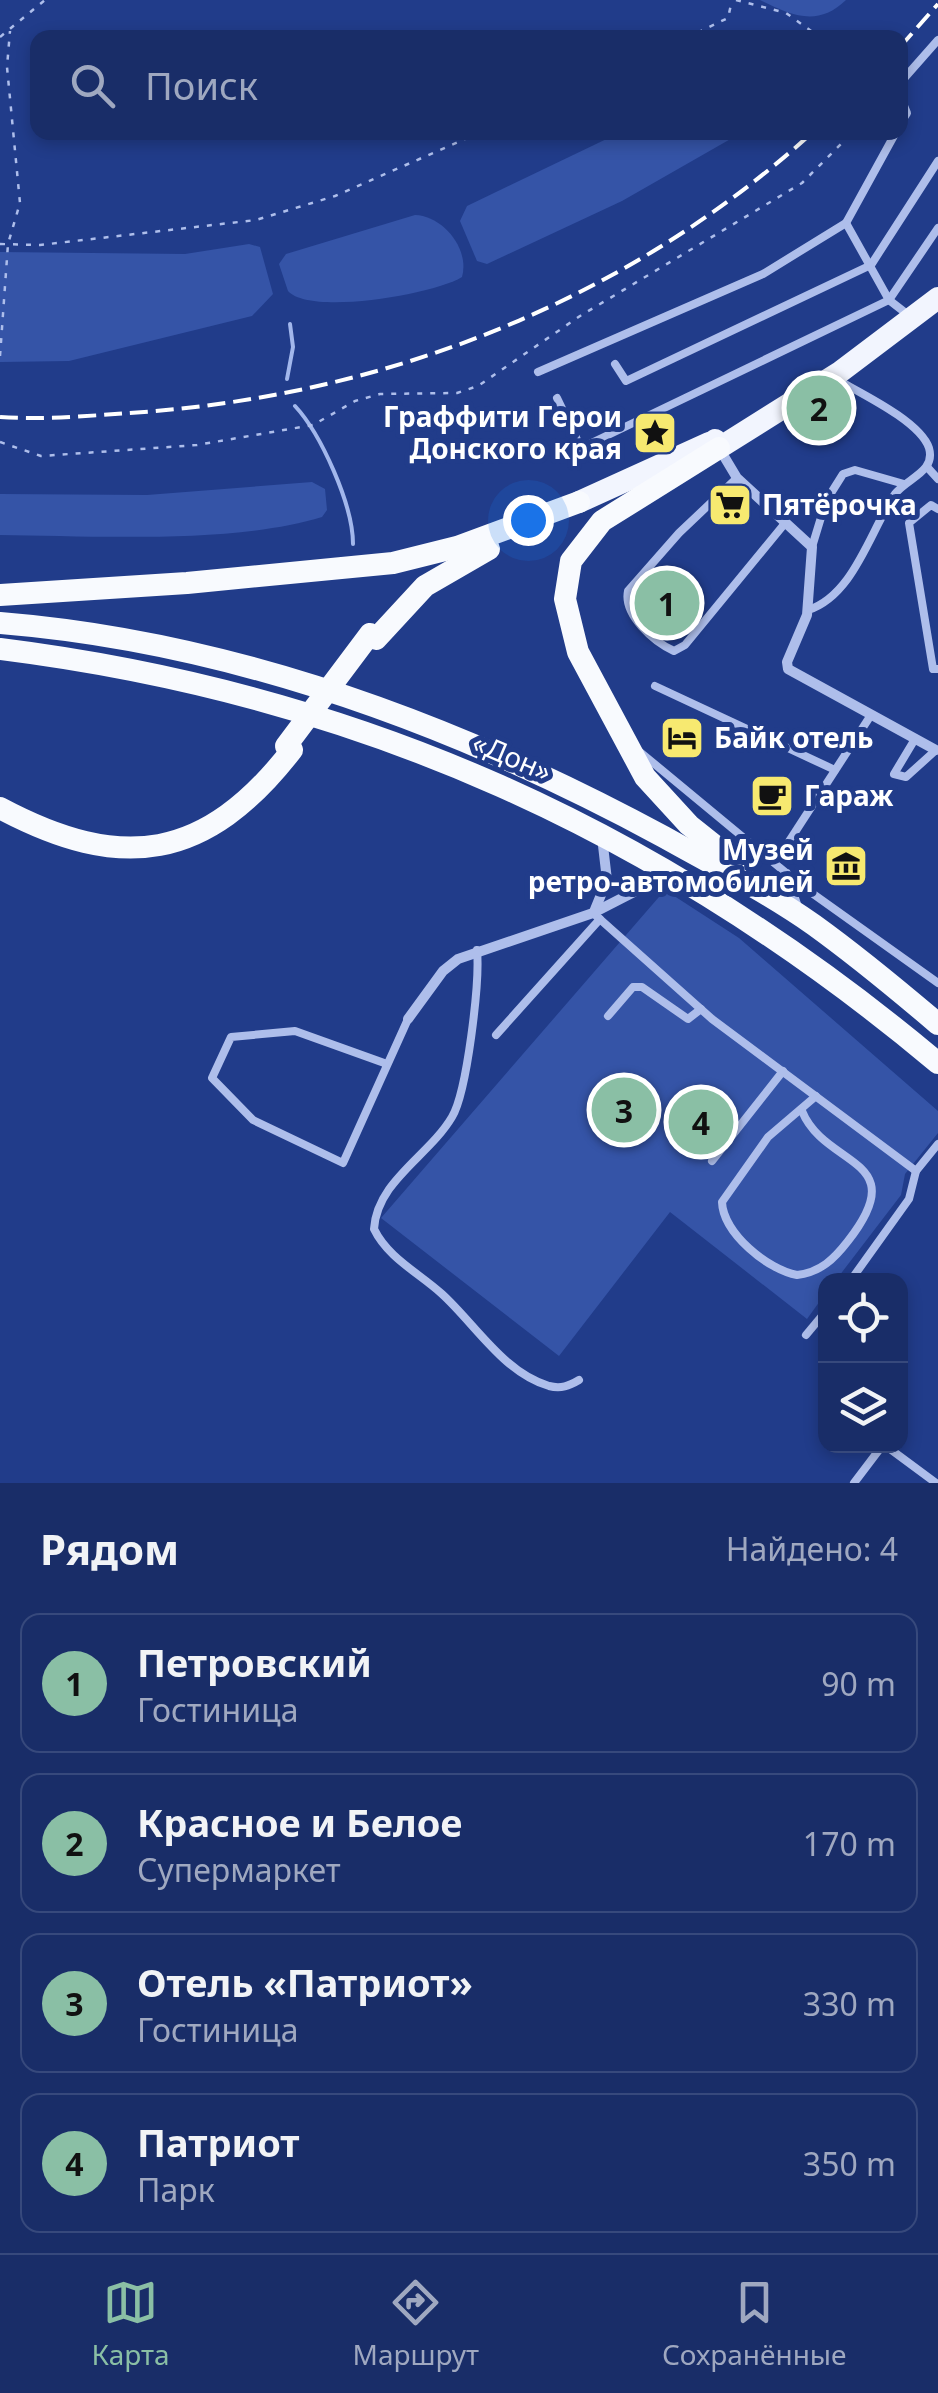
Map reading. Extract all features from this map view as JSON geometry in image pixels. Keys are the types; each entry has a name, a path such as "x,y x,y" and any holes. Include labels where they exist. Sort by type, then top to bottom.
{"highway":[{"path":"373,636 425,586 461,562 717,444"},
{"path":"717,444 602,520 571,562 565,587 569,628 624,742 667,804 812,924"},
{"path":"0,595 187,584 393,563 457,547 579,502"},
{"path":"0,808 82,844 111,848 158,844 204,830 242,807 420,580 458,556 579,502"},
{"name":"«Дон»","path":"0,623 100,635 202,656 411,718 592,798 812,924 938,1024"},
{"name":"«Дон»","path":"0,648 191,681 418,750 516,789 675,872 818,967 938,1063"},
{"path":"0,658 40,660 54,656"},
{"path":"0,796 69,830 110,838 156,836 187,828 236,801 289,748"}],"main road":[{"path":"579,502 717,444 832,376 914,320 938,298"}],"street":[{"path":"717,444 737,478 812,548 808,610 787,662 788,669 937,750"},
{"path":"597,916 607,880 600,831"},
{"path":"408,1018 443,971 478,950 597,916 675,872"}],"lane":[{"path":"908,74 938,40"},
{"path":"538,372 763,274 846,223 892,140"},
{"path":"615,364 626,381 871,265 938,160"},
{"path":"846,223 889,300 914,320"},
{"path":"557,398 581,448 889,300 938,228"},
{"path":"832,376 914,427 929,448 928,468 938,479"},
{"path":"808,610 827,602 839,589 904,484 928,468"},
{"path":"812,548 826,501 849,470 904,484"},
{"path":"737,478 679,533 628,591 629,609 655,638 674,650 685,645 786,522"},
{"path":"938,509 931,505 909,523 932,670 938,668"},
{"path":"655,686 834,770"},
{"path":"775,863 871,714"},
{"path":"915,739 937,750 906,776 894,774 915,739"},
{"path":"624,742 654,762 787,873 938,982"},
{"path":"787,873 792,896 812,924"},
{"path":"496,1036 597,916 701,1009 916,1170"},
{"path":"478,950 478,982 458,1102 442,1129 386,1193 378,1206 374,1229 385,1248 444,1296 513,1366 553,1388 568,1387 579,1380"},
{"path":"608,1016 633,986 642,987 688,1018 701,1009"},
{"path":"388,1064 295,1030 231,1037 212,1078 252,1120 343,1163 388,1064 408,1018"},
{"path":"712,1161 783,1072"},
{"path":"802,1111 815,1135 855,1159 870,1184 871,1200 850,1237 829,1262 797,1275 761,1257 728,1222 721,1208 755,1152 816,1096"},
{"path":"856,1273 909,1199 916,1170 938,1144"},
{"path":"806,1335 818,1321"},
{"path":"854,1483 878,1453"},
{"path":"894,1453 936,1483"}],"path":[{"path":"0,37 45,0"},
{"path":"703,30 728,18 734,0 786,14 809,30"},
{"path":"0,356 8,244 20,203 7,67 10,31"},
{"path":"0,244 40,245 256,220 335,196 463,140"},
{"path":"0,442 41,456 197,445 313,425 355,400 380,394 457,393 478,386 580,316 802,183 845,140"}],"shaded area":[{"path":"760,0 846,0 825,14 804,16"},
{"path":"604,140 729,140 622,201 487,264 477,261 460,221 467,206"},
{"path":"415,215 435,221 452,236 462,256 462,277 427,290 373,300 321,302 288,291 279,264 286,254"},
{"path":"249,244 260,247 273,294 252,316 69,361 0,362 0,252 185,254"},
{"path":"312,482 325,489 327,510 322,517 287,526 206,535 0,535 0,494 147,495"},
{"path":"665,890 739,938 938,1111 938,1133 905,1174 901,1195 841,1273 818,1273 818,1304 807,1319 670,1212 559,1356 381,1218"}],"waterway":[{"path":"287,379 293,347 290,324"},
{"path":"295,406 334,471 348,510 353,544"}],"railway":[{"path":"908,38 938,4"},
{"path":"0,417 129,413 223,403 316,386 407,362 495,331 580,292 662,246 740,193 803,140"}],"place":[{"name":"Красное и Белое","path":"819,408"},
{"name":"Граффити Герои Донского края","path":"655,433"},
{"name":"Пятёрочка","path":"730,505"},
{"name":"Петровский","path":"667,603"},
{"name":"Байк отель","path":"682,738"},
{"name":"Гараж","path":"772,796"},
{"name":"Музей ретро-автомобилей","path":"846,866"},
{"name":"Отель «Патриот»","path":"624,1110"},
{"name":"Патриот","path":"701,1122"}]}
